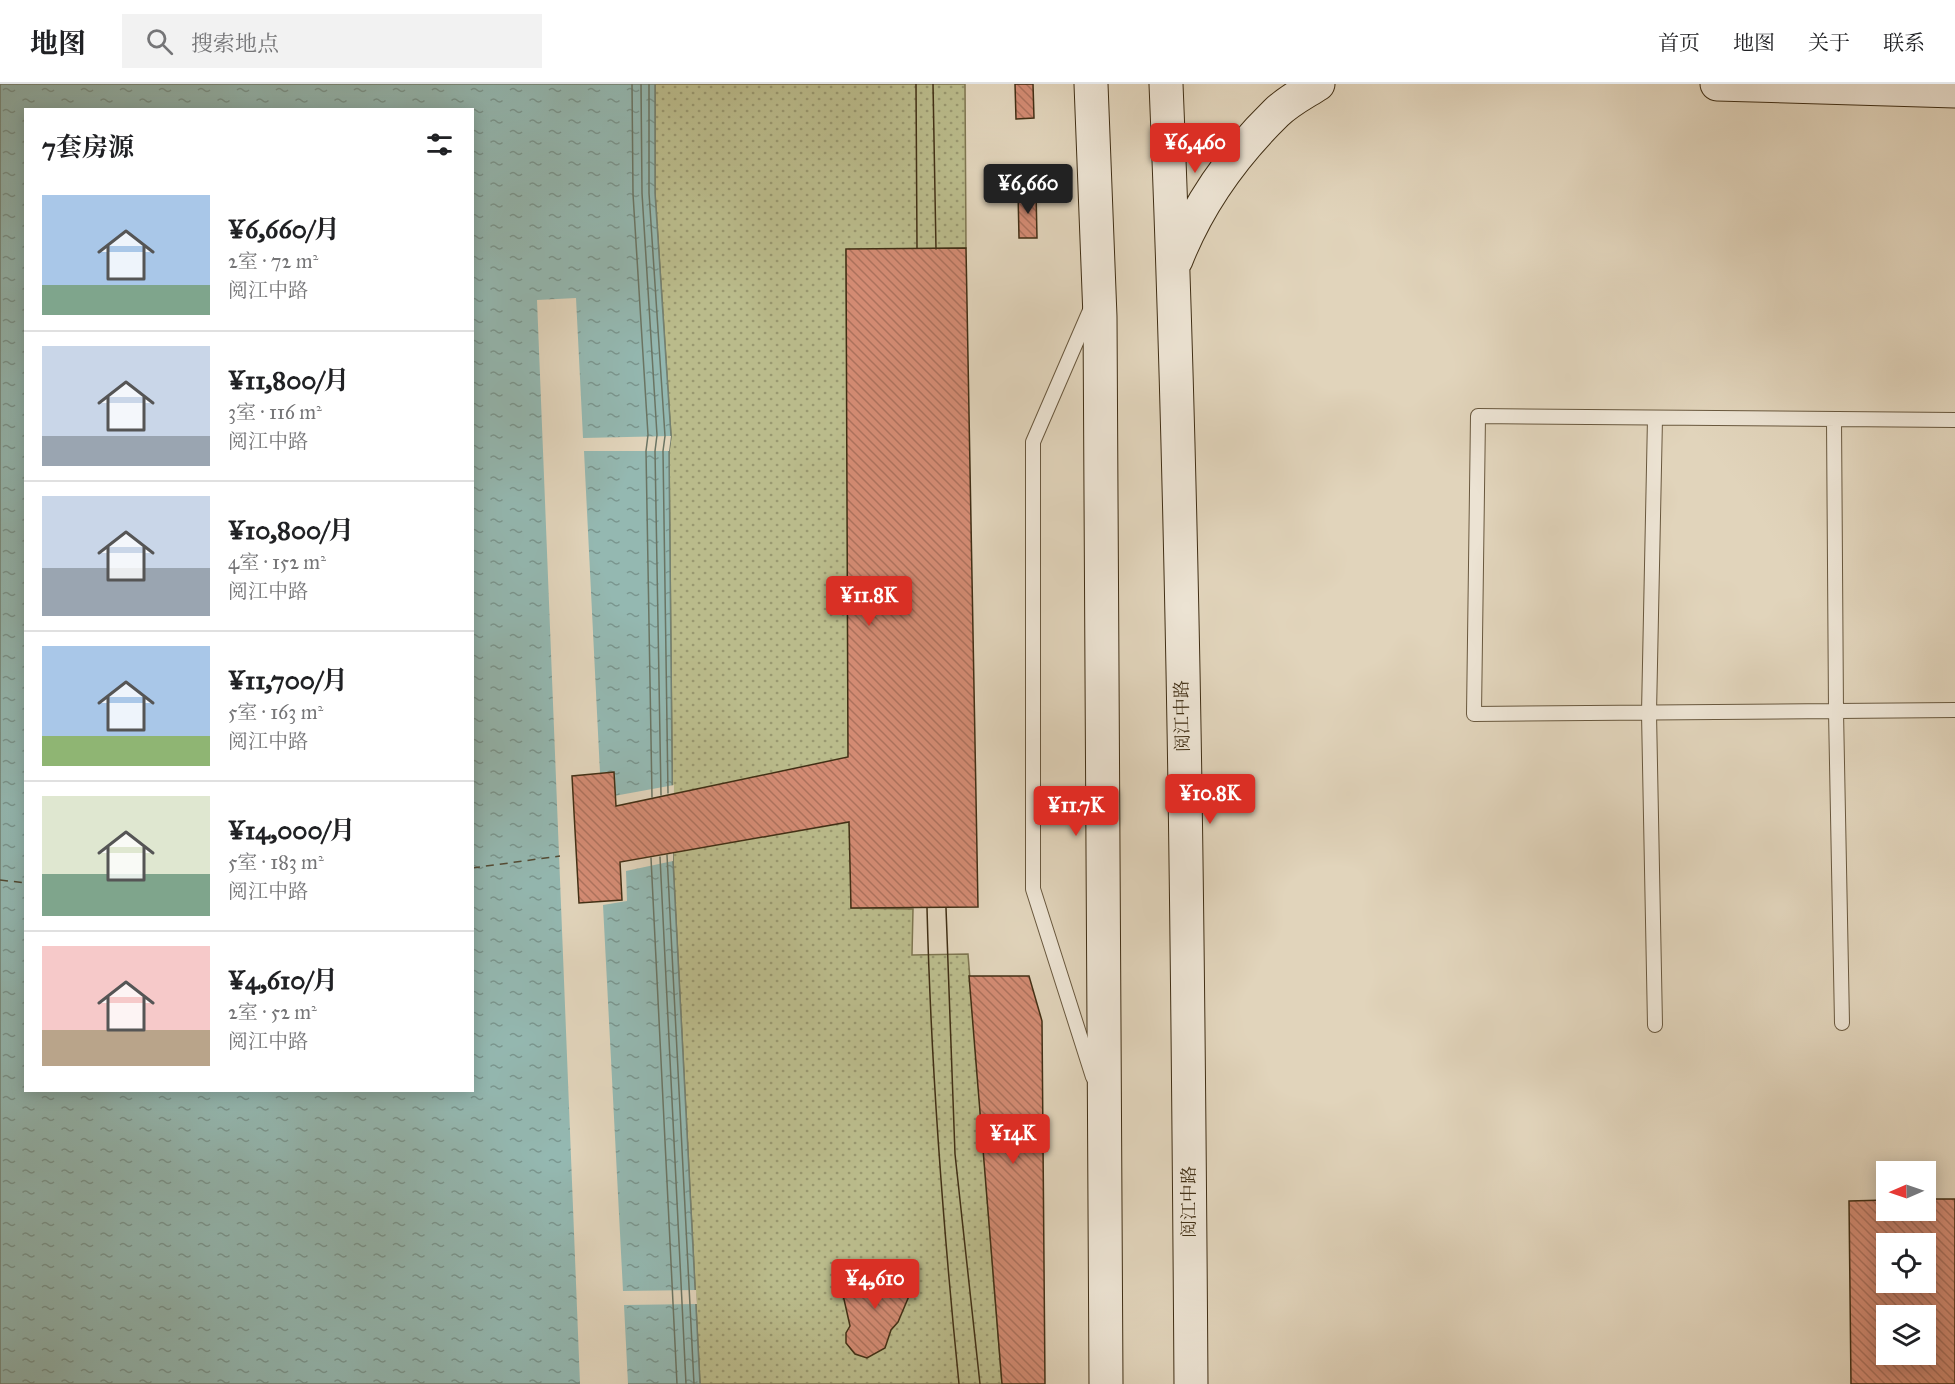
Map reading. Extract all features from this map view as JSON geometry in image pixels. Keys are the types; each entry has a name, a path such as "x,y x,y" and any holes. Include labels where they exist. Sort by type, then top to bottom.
{"main road":[{"path":"1091,84 1099,289 1106,1384"},
{"name":"阅江中路","path":"1166,84 1173,267 1188,1014 1191,1384"},
{"path":"1173,267 1190,224 1214,185 1277,111 1318,84"},
{"path":"1717,84 1955,91"}],"lane":[{"path":"1099,289 1033,442 1033,889 1103,1109"},
{"path":"1955,420 1478,416 1474,714 1955,710"},
{"path":"1655,418 1649,713 1655,1024"},
{"path":"1834,419 1836,711 1842,1023"}],"green space":[{"path":"655,84 965,84 966,248 846,250 851,908 913,909 912,955 968,954 1002,1384 700,1384 673,861 669,451 671,436 655,193"}],"water":[{"path":"0,84 655,84 655,193 671,436 669,451 673,861 700,1384 0,1384"}],"pier":[{"path":"576,298 583,438 671,436 669,451 584,451 600,773 614,772 614,796 674,785 673,861 626,871 627,901 603,905 623,1291 696,1290 697,1304 624,1305 628,1384 580,1384 537,300"}],"building":[{"path":"1015,84 1033,84 1034,118 1016,119"},
{"path":"1036,191 1037,238 1019,238 1018,192"},
{"path":"966,248 978,907 851,908 849,822 620,862 622,900 579,903 572,776 614,772 616,806 848,757 846,249"},
{"path":"969,976 1029,976 1042,1021 1045,1384 1002,1384"},
{"path":"1936,1199 1955,1199 1955,1384 1851,1384 1849,1201 1876,1200 1876,1221 1936,1221"},
{"path":"898,1268 911,1276 912,1289 898,1322 891,1330 885,1348 867,1358 855,1354 846,1343 846,1333 850,1326 843,1295 854,1278 872,1276 879,1282 892,1270"}],"ferry route":[{"path":"474,868 560,856"},
{"path":"0,880 24,883"}],"tram line":[{"path":"916,84 917,248"},
{"path":"933,84 936,249"},
{"path":"927,908 938,1146 959,1384"},
{"path":"946,908 955,1154 980,1384"}]}
